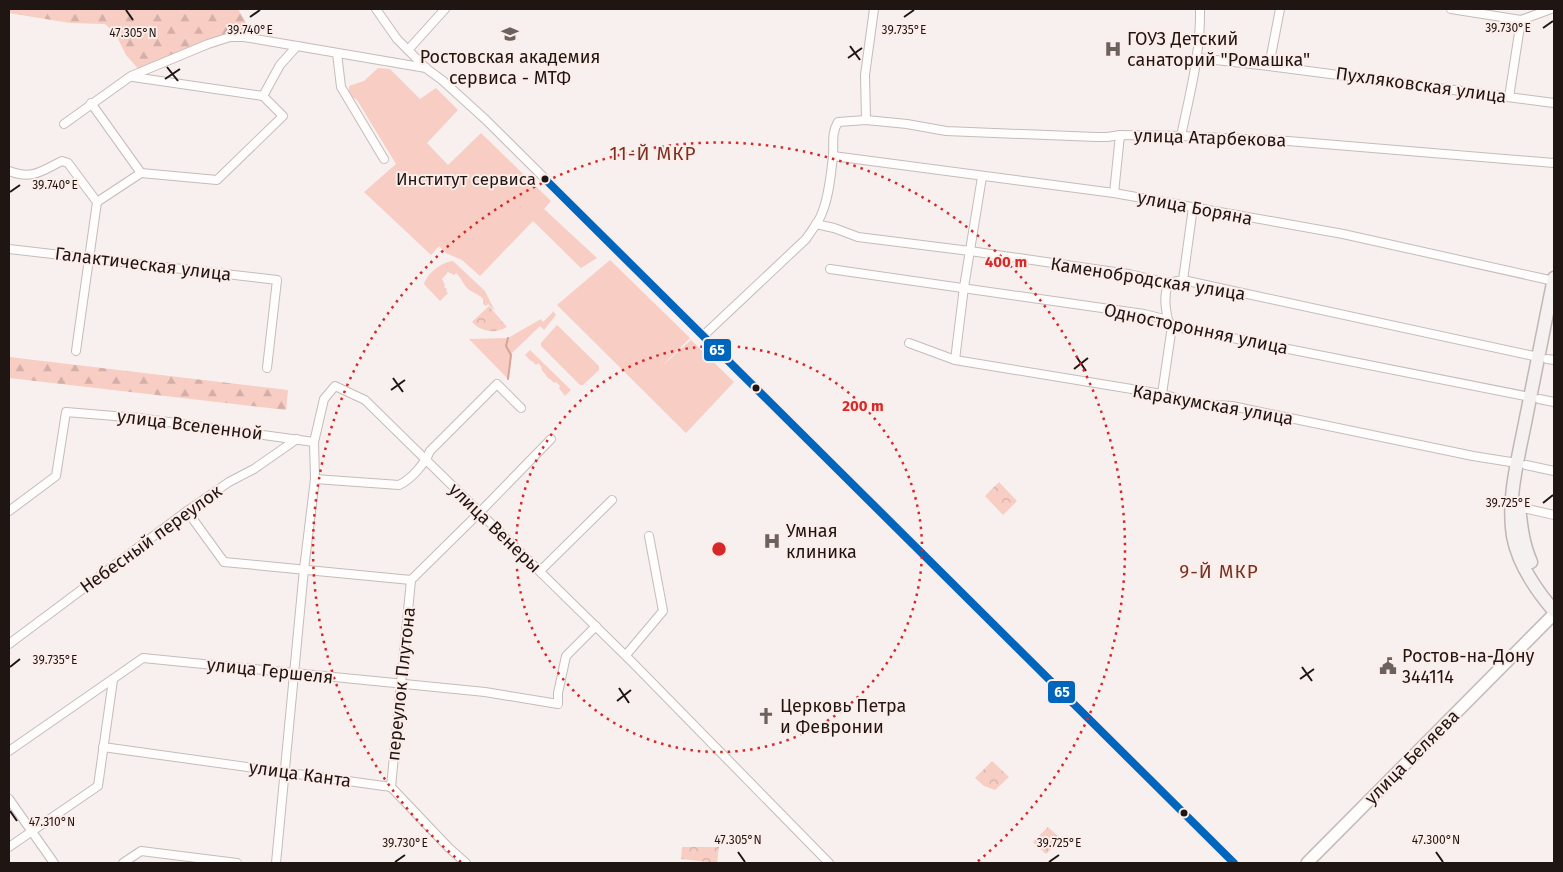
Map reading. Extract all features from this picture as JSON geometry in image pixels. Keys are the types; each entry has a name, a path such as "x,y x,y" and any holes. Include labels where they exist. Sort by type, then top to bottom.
{"main road":[{"path":"1546,359 1554,279"},
{"path":"1554,322 1511,508 1518,553 1554,599"},
{"path":"1522,464 1519,507 1530,570 1541,596 1554,613"},
{"name":"улица Беляева","path":"1308,863 1554,613"}],"street":[{"path":"376,9 397,39 408,50 486,120 1234,863"},
{"path":"408,50 445,9"},
{"path":"866,120 866,74 874,9"},
{"path":"1181,136 1198,58 1201,26 1200,9"},
{"path":"1269,66 1280,9"},
{"path":"1451,9 1521,20 1551,9"},
{"path":"1509,97 1521,20"},
{"path":"64,124 131,76 208,44 230,37 244,37 427,68"},
{"path":"263,96 280,65 297,46"},
{"path":"337,53 341,87 384,158"},
{"name":"Пухляковская улица","path":"1198,58 1554,103"},
{"path":"97,202 141,173 217,180 283,116 263,96 131,76"},
{"path":"91,103 141,173"},
{"name":"улица Атарбекова","path":"833,156 833,129 838,122 866,120 907,124 946,131 1096,137 1120,135 1181,136 1288,141 1554,163"},
{"path":"1114,193 1120,135"},
{"path":"704,336 806,239 822,214 829,186 833,156"},
{"name":"улица Боряна","path":"833,156 1114,193 1343,234 1554,279"},
{"path":"9,171 31,176 62,161 68,163 97,202 76,351"},
{"path":"955,360 964,287 982,177"},
{"path":"1183,280 1193,207"},
{"name":"Каменобродская улица","path":"816,224 834,228 858,237 1129,274 1168,283 1183,280 1546,359"},
{"name":"Галактическая улица","path":"9,249 277,280 267,368"},
{"name":"Односторонняя улица","path":"830,269 1144,314 1170,323 1554,402"},
{"path":"1162,394 1170,323 1164,304 1168,283"},
{"name":"Каракумская улица","path":"909,343 955,360 1162,394 1196,404 1232,406 1554,471"},
{"path":"315,479 399,485 404,483 426,460 430,451 497,384 521,408"},
{"name":"улица Венеры","path":"314,442 324,399 335,386 366,400 626,655 829,863"},
{"name":"улица Вселенной","path":"9,511 56,476 66,412 139,418 314,442"},
{"name":"Небесный переулок","path":"9,644 187,511 229,482 254,469 297,439"},
{"path":"187,511 224,562 411,580 551,440"},
{"path":"276,863 304,569 315,479 314,442"},
{"path":"540,572 612,500"},
{"path":"1519,507 1554,515"},
{"path":"626,655 663,611 649,536"},
{"name":"переулок Плутона","path":"391,787 411,580"},
{"name":"улица Гершеля","path":"9,751 143,658 485,692 558,704 558,693 566,656 596,626"},
{"path":"9,847 98,786 113,680"},
{"name":"улица Канта","path":"103,747 391,787"},
{"path":"391,787 449,848 466,863"},
{"path":"9,799 54,863"},
{"path":"123,863 141,851 237,863"}],"green space":[{"path":"9,9 238,9 249,28 244,37 230,37 141,72 126,55 115,33 105,24 70,23 9,13"},
{"path":"378,68 390,69 420,99 436,88 458,110 427,143 448,165 481,133 551,201 544,209 597,258 581,268 533,221 480,276 462,260 446,253 439,246 431,255 364,192 396,164 357,100 349,95 349,86 364,81"},
{"path":"610,260 690,338 660,368 691,340 734,382 686,433 557,305"},
{"path":"453,261 485,291 495,311 488,304 486,306 483,304 483,299 467,288 456,273 454,275 448,272 442,279 448,293 440,301 424,284 428,276 436,269 444,263"},
{"path":"489,306 507,327 498,331 488,331 472,322"},
{"path":"553,311 556,315 544,330 540,326 512,353 508,379 469,339 508,338 541,319 543,322"},
{"path":"557,325 599,366 599,370 583,385 580,385 541,346 541,343"},
{"path":"530,350 571,390 565,396 559,388 560,386 549,379 538,363 536,365 525,355"},
{"path":"9,357 288,390 286,410 9,378"},
{"path":"999,482 1017,501 1003,515 985,496"},
{"path":"992,761 1009,777 995,790 984,786 975,778"},
{"path":"1048,827 1061,839 1046,854 1033,842"},
{"path":"682,847 719,847 717,863 681,859"}],"waterway":[{"path":"508,338 506,346 511,355 508,379"}],"transit line":[{"name":"65","path":"545,179 1234,863"}],"place":[{"name":"Ростовская академия сервиса - МТФ","path":"510,34"},
{"name":"ГОУЗ Детский санаторий \"Ромашка\"","path":"1113,49"},
{"name":"Институт сервиса","path":"545,179"},
{"name":"Умная клиника","path":"772,541"},
{"name":"Ростов-на-Дону 344114","path":"1388,666"},
{"name":"Церковь Петра и Февронии","path":"766,716"}],"district":[{"name":"11-Й МКР","path":"653,153"},
{"name":"9-Й МКР","path":"1219,571"}]}
